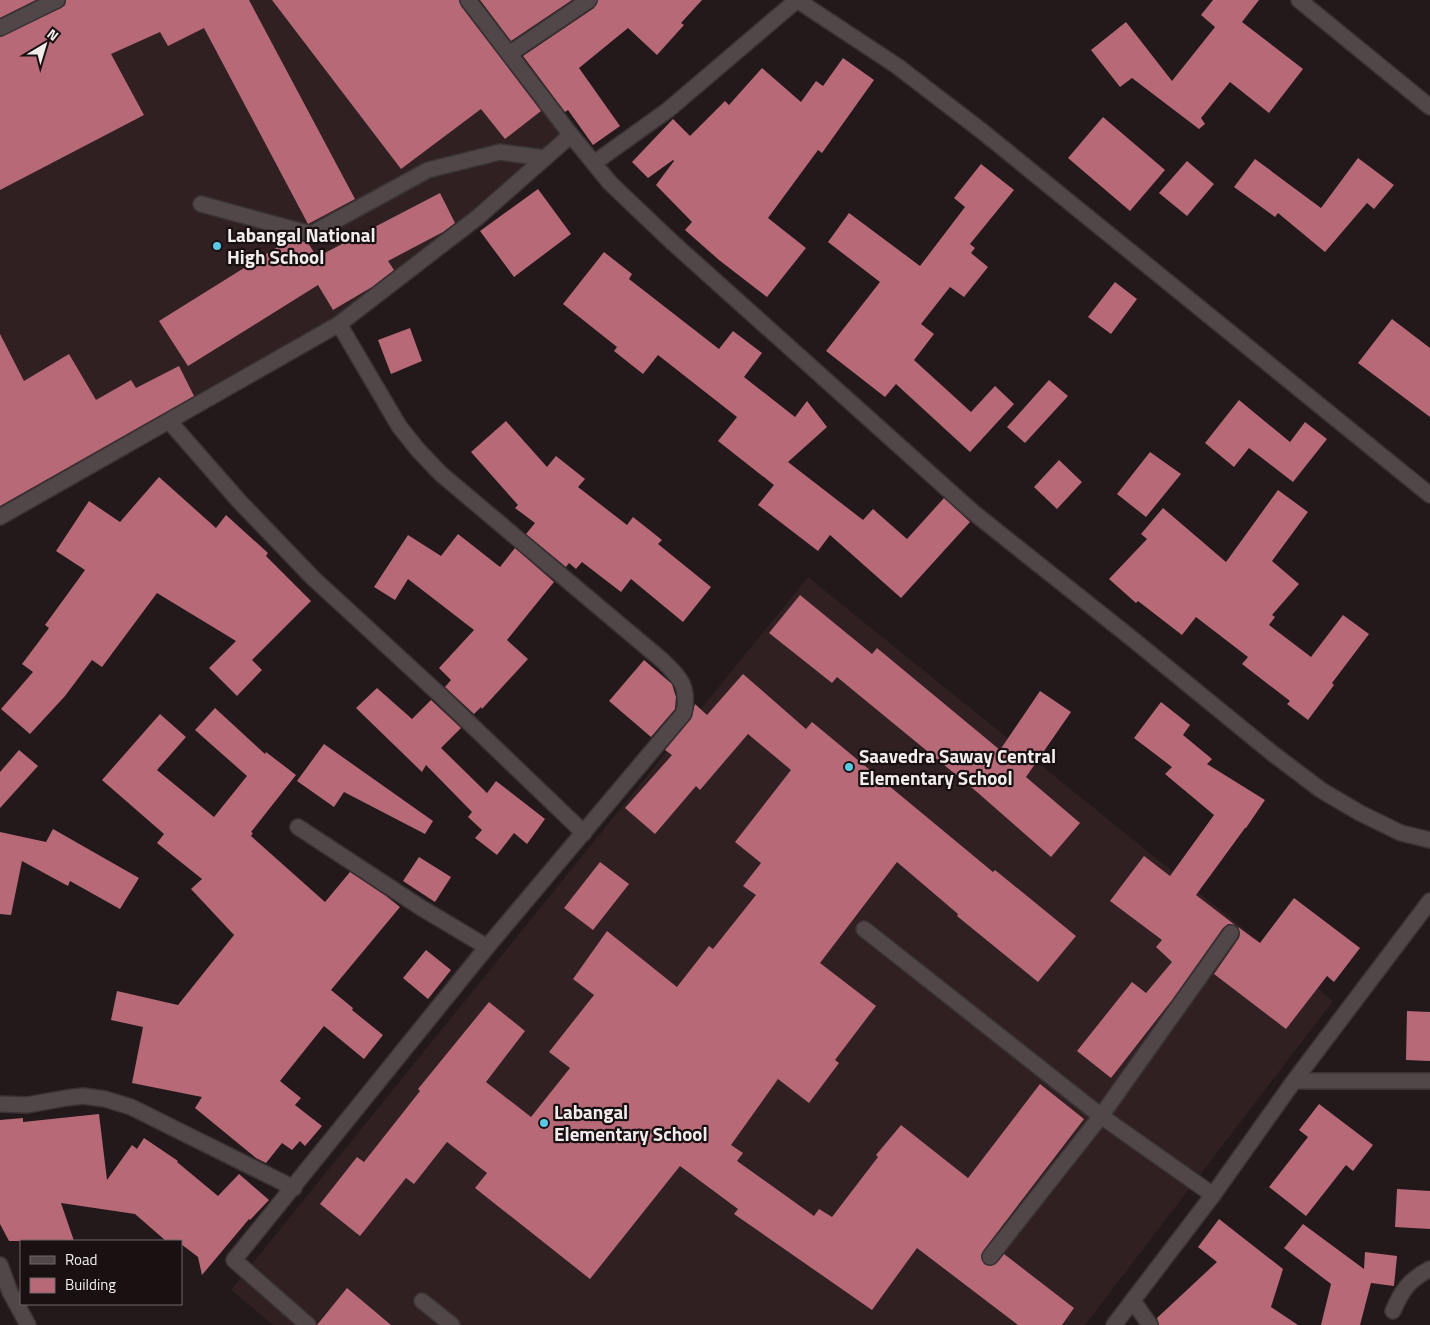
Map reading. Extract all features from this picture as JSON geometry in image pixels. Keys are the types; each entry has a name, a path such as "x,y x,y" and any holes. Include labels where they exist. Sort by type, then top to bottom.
{"street":[{"path":"0,28 58,0"},
{"path":"468,0 610,184 974,513 1272,753 1321,790 1360,813 1401,833 1430,840"},
{"path":"509,54 589,0"},
{"path":"594,163 668,110 797,0 897,66 983,132 1430,495"},
{"path":"1299,0 1430,107"},
{"path":"0,517 338,324 478,218 571,135"},
{"path":"201,204 311,234 428,170 500,152 546,158"},
{"path":"308,1325 234,1260 487,947 684,713 687,698 684,686 676,674 642,642 441,474 418,450 399,426 338,324"},
{"path":"169,421 239,501 314,578 438,692 584,833"},
{"path":"298,827 420,907 487,947"},
{"path":"1114,1325 1213,1195 1294,1081 1430,901"},
{"path":"864,929 1101,1116 1213,1195"},
{"path":"990,1257 1101,1116 1231,933"},
{"path":"1294,1081 1430,1081"},
{"path":"0,1104 27,1105 84,1096 104,1099 131,1107 294,1188"},
{"path":"0,1265 10,1292 28,1325"},
{"path":"1394,1312 1402,1292 1418,1275 1430,1269"},
{"path":"422,1301 452,1325"},
{"path":"1133,1301 1150,1325"}],"shaded area":[{"name":"Labangal National High School","path":"84,0 455,0 562,133 470,218 400,273 337,316 0,511 0,41"},
{"name":"Saavedra Saway Central Elementary School","path":"808,577 1333,1001 1085,1325 273,1325 231,1290"}],"building":[{"path":"0,0 36,0 0,18"},
{"path":"66,0 249,0 355,199 308,224 204,28 168,46 160,32 111,54 144,115 0,190 0,37 61,8 65,5"},
{"path":"272,0 459,0 461,6 541,111 505,139 481,109 401,169"},
{"path":"480,0 572,0 511,41"},
{"path":"598,0 702,0 681,23 684,25 657,55 628,28 579,68 620,126 593,145 568,110 565,112 523,56 594,8"},
{"path":"1213,0 1259,0 1242,22 1303,69 1269,113 1230,82 1201,118 1205,124 1199,129 1132,78 1120,87 1091,50 1126,22 1172,81 1215,27 1201,15"},
{"path":"843,58 874,80 822,153 818,150 768,218 806,248 767,297 719,260 685,230 692,222 656,185 673,160 648,178 632,162 673,119 690,136 725,101 729,105 762,68 801,102 816,81 823,86"},
{"path":"1103,117 1165,170 1130,211 1068,158"},
{"path":"1358,158 1394,185 1374,209 1367,203 1325,252 1278,213 1275,217 1234,187 1255,159 1321,208"},
{"path":"1187,161 1214,184 1187,216 1159,193"},
{"path":"981,164 1014,190 970,244 975,248 971,253 988,267 964,297 950,287 921,324 934,334 914,360 971,412 995,386 1014,404 970,452 896,384 885,397 826,351 880,282 828,242 849,213 920,266 965,207 954,198"},
{"path":"538,189 571,234 514,277 480,231"},
{"path":"440,193 455,223 443,232 388,261 394,270 372,287 333,310 318,285 188,366 159,321 292,238 308,243 317,257"},
{"path":"604,252 632,274 629,279 719,349 733,331 762,353 744,377 795,417 807,401 827,427 788,462 863,520 873,509 907,539 944,498 970,522 901,598 830,535 818,551 758,505 774,485 718,441 737,417 658,355 643,374 614,351 617,347 563,304"},
{"path":"1115,282 1137,299 1111,334 1088,317"},
{"path":"1392,319 1430,348 1430,417 1358,363"},
{"path":"410,328 422,361 391,374 378,340"},
{"path":"0,334 24,381 69,354 96,400 131,380 136,388 179,366 194,396 0,506"},
{"path":"1049,380 1068,396 1025,443 1007,427"},
{"path":"1239,400 1290,442 1305,422 1327,439 1293,482 1249,448 1234,467 1205,443"},
{"path":"506,421 547,467 556,456 585,479 578,487 627,525 633,517 662,540 658,544 711,587 683,622 631,579 621,592 582,562 576,569 569,563 566,567 526,534 535,523 515,508 518,505 471,452"},
{"path":"1150,452 1181,474 1146,517 1117,494"},
{"path":"1059,460 1082,482 1057,509 1034,487"},
{"path":"159,477 216,528 226,515 268,553 266,556 311,601 252,660 262,670 237,696 209,668 236,641 157,593 102,667 92,660 65,696 30,734 1,709 33,672 22,664 49,628 45,625 85,570 56,551 89,501 120,522"},
{"path":"1278,490 1308,512 1272,561 1299,584 1272,615 1275,617 1269,625 1311,657 1343,615 1369,634 1332,683 1334,685 1308,720 1287,704 1290,701 1242,664 1248,657 1196,617 1182,635 1138,601 1136,603 1109,579 1147,539 1141,534 1163,508 1226,562"},
{"path":"458,534 500,567 515,548 554,582 507,640 528,659 482,709 481,707 474,714 445,687 451,680 439,668 474,630 408,579 395,600 374,587 408,535 441,556"},
{"path":"800,595 872,654 877,648 1000,750 1040,691 1071,712 1026,777 1080,823 1051,857 977,792 837,677 832,683 769,633"},
{"path":"644,660 672,684 676,697 675,709 651,737 609,701"},
{"path":"743,674 806,729 812,722 993,872 995,870 1076,936 1038,982 957,916 958,914 897,862 820,963 876,1006 835,1060 839,1063 809,1103 778,1079 731,1145 743,1153 737,1161 814,1216 819,1209 832,1217 878,1157 876,1155 901,1125 968,1178 1040,1084 1084,1119 981,1256 984,1264 989,1266 997,1263 1004,1254 1074,1308 1062,1325 1018,1325 917,1248 872,1310 734,1214 738,1209 680,1166 590,1279 475,1188 487,1173 447,1142 414,1184 406,1178 360,1236 320,1204 357,1157 364,1162 420,1091 418,1089 489,1002 525,1031 486,1082 531,1117 570,1068 549,1052 594,995 573,979 607,931 677,987 709,946 713,949 756,895 743,886 761,863 735,842 791,770 748,734 700,790 696,786 655,834 625,808 672,755 665,750 691,719 695,704 707,715"},
{"path":"377,688 412,719 431,700 461,728 441,748 487,793 496,781 545,819 527,844 514,833 497,855 475,838 482,830 468,817 472,812 426,765 422,772 356,708"},
{"path":"1161,702 1190,725 1183,735 1212,759 1207,764 1265,800 1196,895 1235,925 1228,924 1223,928 1172,1000 1111,1078 1077,1051 1132,982 1146,993 1172,962 1156,947 1162,940 1110,901 1144,856 1170,876 1214,815 1165,774 1172,767 1134,738"},
{"path":"215,708 265,754 266,752 296,775 251,832 253,833 251,836 325,902 350,872 400,907 331,990 383,1035 364,1059 324,1026 280,1081 301,1098 295,1105 322,1126 305,1146 300,1141 292,1150 282,1143 266,1163 256,1158 195,1108 202,1097 132,1083 143,1027 111,1020 117,991 178,1005 234,935 191,889 202,879 157,843 164,834 102,780 160,714 186,737 157,770 214,817 247,776 195,730"},
{"path":"324,744 433,821 425,834 344,792 334,807 297,781"},
{"path":"19,750 38,766 0,808 0,772"},
{"path":"53,829 139,878 120,909 70,881 68,886 22,861 11,915 0,914 0,832 46,842"},
{"path":"419,857 451,877 435,902 403,881"},
{"path":"600,862 629,884 593,930 564,908"},
{"path":"1294,898 1360,948 1334,982 1327,976 1286,1029 1214,974 1239,938 1238,927 1260,943"},
{"path":"426,950 451,970 428,999 403,978"},
{"path":"1407,1011 1430,1012 1430,1061 1406,1060"},
{"path":"1319,1104 1373,1145 1353,1171 1346,1165 1306,1216 1269,1187 1308,1137 1299,1130"},
{"path":"99,1114 107,1180 132,1145 137,1149 144,1138 178,1161 218,1196 239,1174 269,1200 249,1219 202,1275 198,1257 182,1245 182,1240 165,1240 135,1214 61,1203 74,1240 9,1241 0,1224 0,1120 23,1118 23,1122"},
{"path":"1397,1189 1430,1191 1430,1229 1395,1227"},
{"path":"1219,1219 1283,1269 1271,1307 1298,1325 1159,1325 1157,1318 1217,1262 1198,1247"},
{"path":"1303,1224 1364,1269 1365,1252 1397,1256 1394,1286 1371,1283 1360,1325 1321,1325 1331,1284 1284,1248"},
{"path":"347,1288 391,1325 317,1325"}],"place":[{"name":"Labangal National High School","path":"217,246"},
{"name":"Saavedra Saway Central Elementary School","path":"849,767"},
{"name":"Labangal Elementary School","path":"544,1123"}]}
